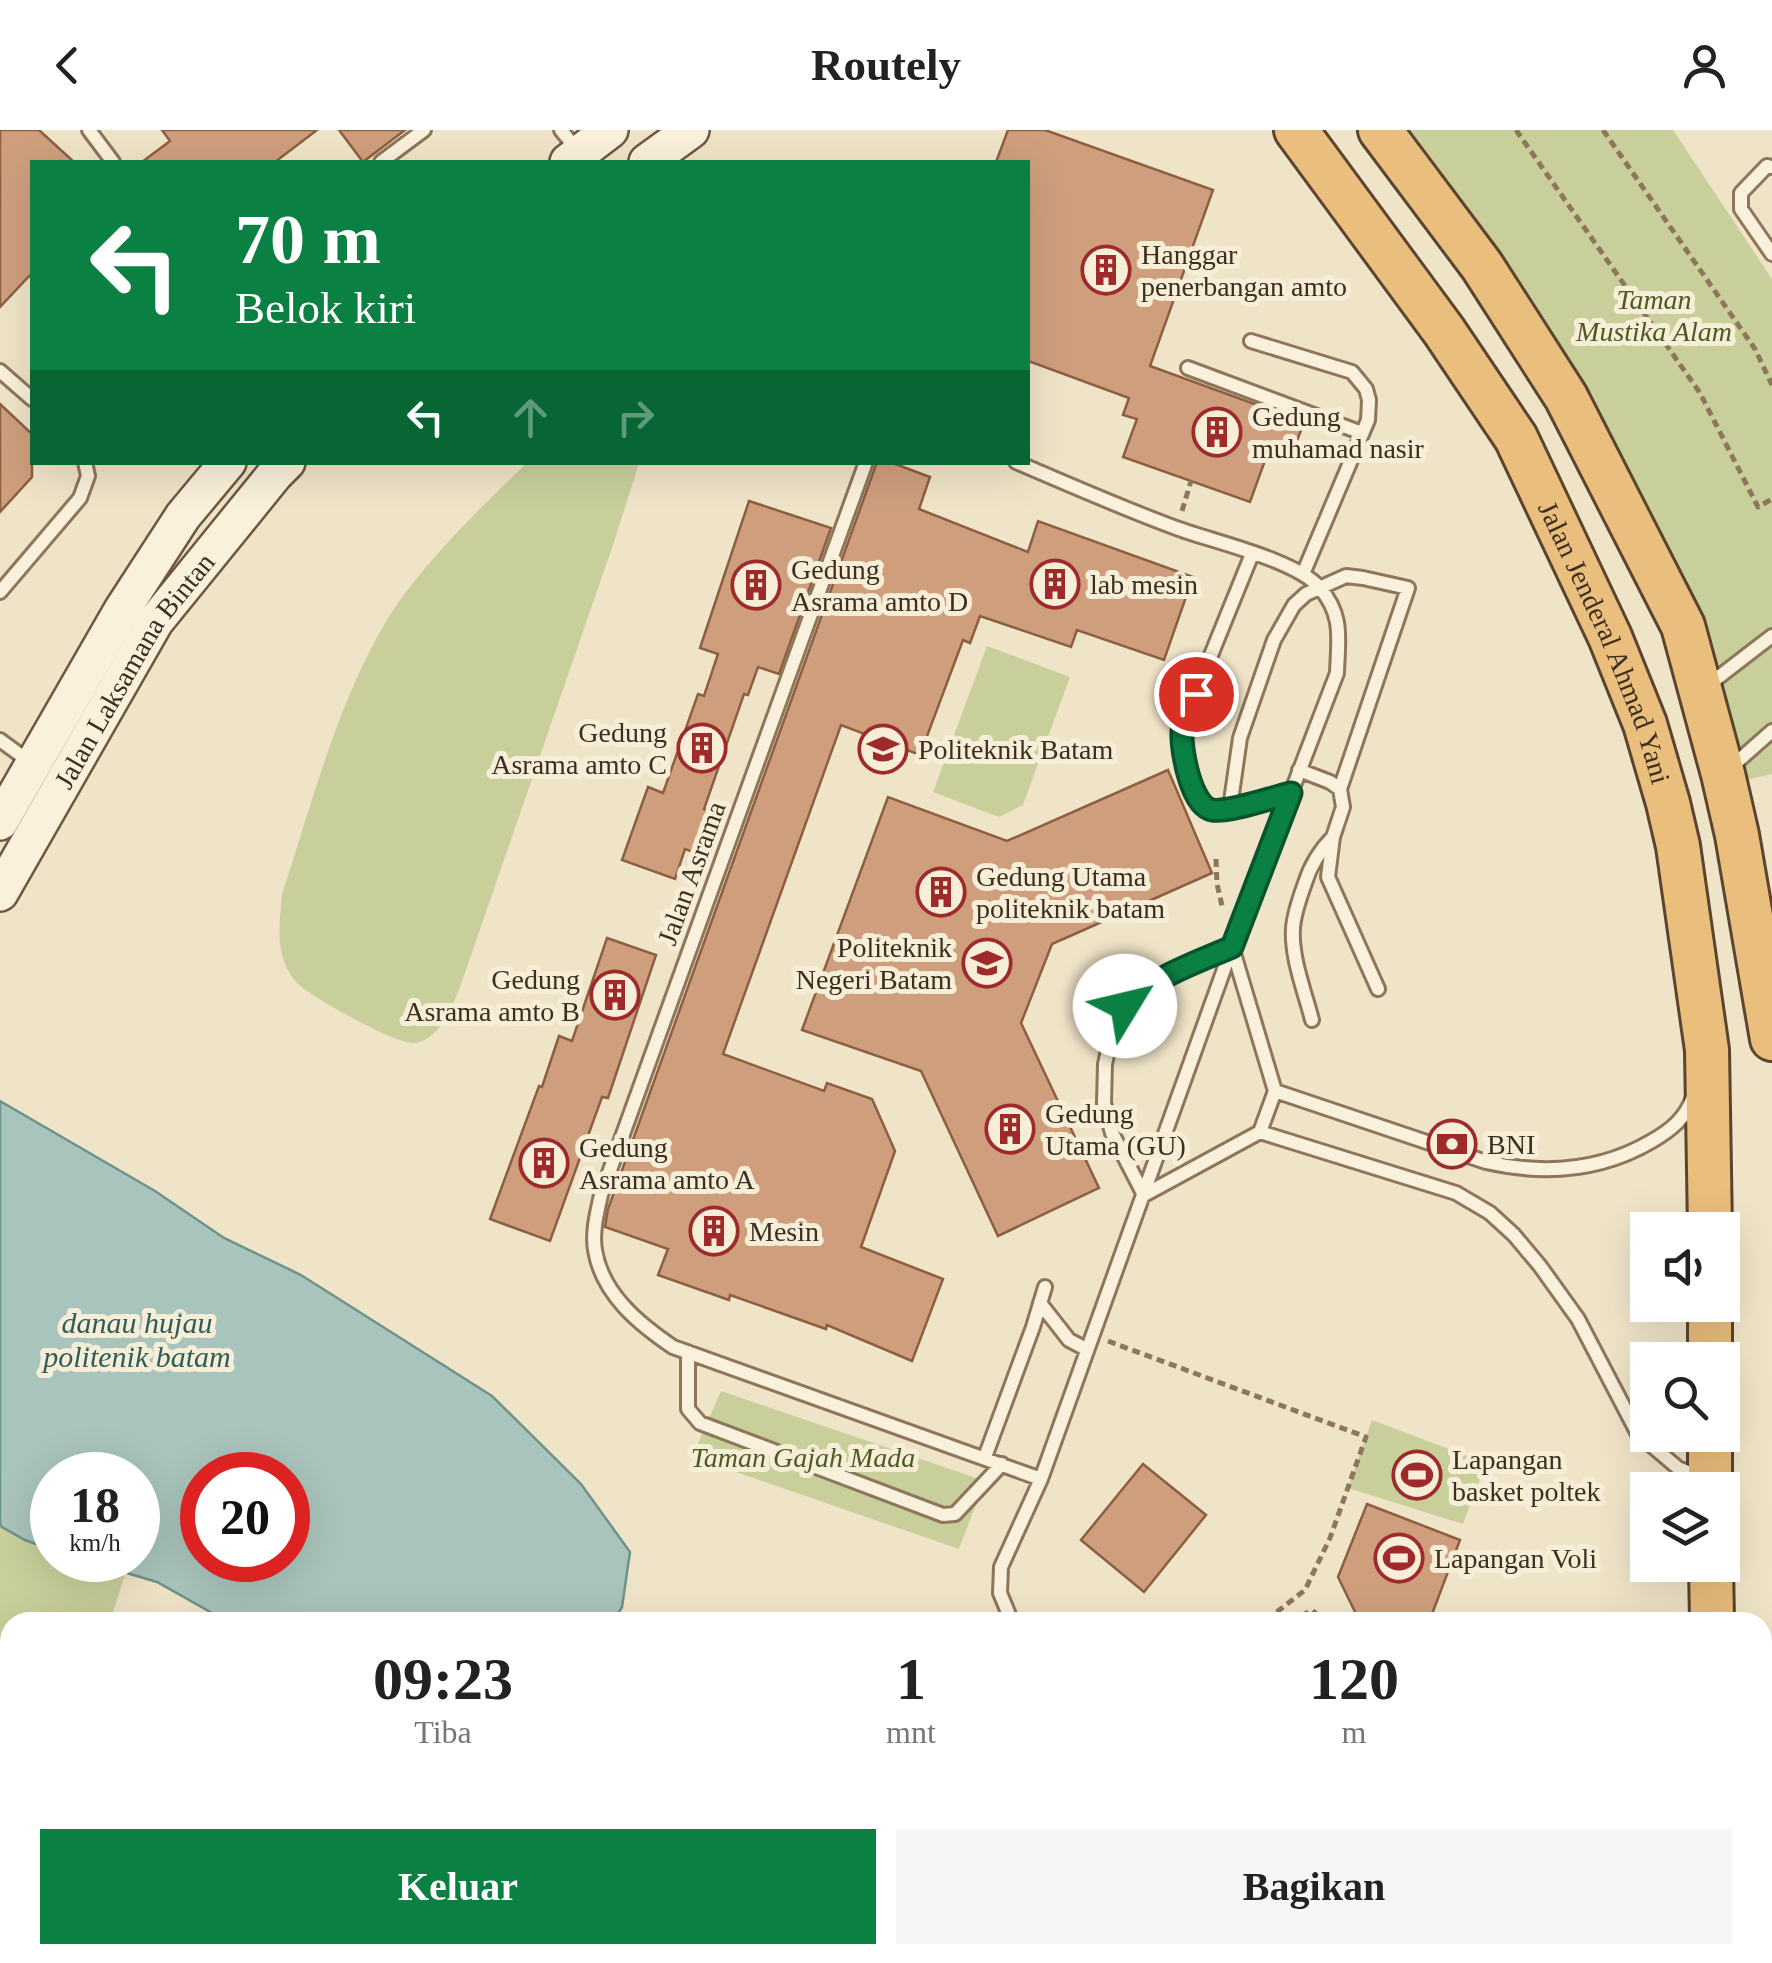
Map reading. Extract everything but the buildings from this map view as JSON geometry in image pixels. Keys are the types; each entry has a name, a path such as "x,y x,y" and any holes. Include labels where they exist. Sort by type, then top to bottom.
{"highway":[{"name":"Jalan Jenderal Ahmad Yani","path":"1296,130 1444,331 1516,438 1610,636 1645,724 1678,846 1707,1050 1710,1212"},
{"path":"1380,130 1482,266 1566,397 1683,626 1737,835 1772,1039"},
{"path":"1678,846 1698,829 1709,826 1737,835"},
{"path":"1711,1582 1712,1612"}],"main road":[{"path":"570,149 610,130"},
{"path":"650,160 691,130"},
{"name":"Jalan Laksamana Bintan","path":"0,822 122,610 184,516 226,465"},
{"name":"Jalan Laksamana Bintan","path":"0,893 155,622 284,465"}],"lane":[{"path":"89,130 112,160"},
{"path":"384,160 424,130"},
{"path":"1772,167 1767,166 1742,193 1742,209 1772,254"},
{"path":"1251,341 1352,372 1370,400 1368,420 1303,574"},
{"path":"1188,368 1362,433"},
{"path":"0,370 30,396"},
{"path":"0,592 80,498 88,476 86,465"},
{"name":"Jalan Asrama","path":"865,465 600,1195 594,1249 600,1272 631,1316 673,1347 1041,1479"},
{"path":"1008,1612 1000,1594 1002,1567 1041,1479 1232,947 1337,673 1339,630 1337,615 1320,589 1296,569 1176,528 1023,465"},
{"path":"1252,554 1182,729 1188,778 1202,805 1212,810 1291,793"},
{"path":"1230,808 1240,738 1274,640 1294,605 1306,594 1346,576 1408,588 1340,789 1344,808 1333,837 1328,877 1378,990"},
{"path":"1700,691 1772,636"},
{"path":"1723,774 1772,731"},
{"path":"0,740 32,764"},
{"path":"1299,770 1340,789"},
{"path":"1312,1020 1293,930 1308,873 1318,851 1333,837"},
{"path":"1144,1195 1260,1132 1275,1091 1232,947"},
{"path":"1144,1195 1112,1133 1104,1103 1105,1064 1115,1019 1136,994 1232,947"},
{"path":"1275,1091 1486,1162 1533,1170 1585,1166 1617,1159 1671,1130 1688,1110 1707,1050"},
{"path":"1260,1132 1456,1192 1490,1213 1540,1266 1578,1319 1638,1434 1686,1472"},
{"path":"985,1457 1045,1287"},
{"path":"1040,1303 1069,1340 1089,1342"},
{"path":"688,1352 688,1408 700,1423 944,1516 955,1514 1002,1464"}],"path":[{"path":"1516,130 1700,393 1758,507 1772,499"},
{"path":"1603,130 1755,349 1772,385"},
{"path":"1176,528 1191,481"},
{"path":"1216,859 1217,884 1232,947"},
{"path":"1089,1342 1366,1437 1330,1538 1305,1590 1277,1612"}],"green space":[{"name":"Taman Mustika Alam","path":"1380,130 1673,130 1772,279 1772,774 1729,784 1621,501"},
{"path":"525,465 638,465 459,990 432,1035 416,1043 407,1042 343,1013 294,979 280,944 282,894 339,722 368,655 399,602 471,518"},
{"path":"987,646 1070,677 1023,805 999,817 933,792"},
{"name":"Taman Gajah Mada","path":"721,1391 985,1481 959,1549 692,1457"},
{"name":"Lapangan basket poltek","path":"1372,1420 1486,1463 1463,1524 1348,1488"},
{"path":"0,1524 30,1542 30,1582 122,1582 113,1612 0,1612"}],"water":[{"name":"danau hujau politenik batam","path":"0,1101 155,1191 224,1238 301,1275 492,1396 581,1484 630,1552 619,1612 210,1612 157,1582 160,1452 30,1452 30,1542 0,1524"}],"place":[{"name":"Hanggar penerbangan amto","path":"1106,270"},
{"name":"Gedung muhamad nasir","path":"1217,432"},
{"name":"lab mesin","path":"1055,584"},
{"name":"Gedung Asrama amto D","path":"756,585"},
{"name":"Gedung Asrama amto C","path":"702,748"},
{"name":"Politeknik Batam","path":"883,749"},
{"name":"Gedung Utama politeknik batam","path":"941,892"},
{"name":"Politeknik Negeri Batam","path":"987,963"},
{"name":"Gedung Asrama amto B","path":"615,995"},
{"name":"Gedung Utama (GU)","path":"1010,1129"},
{"name":"BNI","path":"1452,1144"},
{"name":"Gedung Asrama amto A","path":"544,1163"},
{"name":"Mesin","path":"714,1231"},
{"name":"Lapangan basket poltek","path":"1417,1475"},
{"name":"Lapangan Voli","path":"1399,1558"}],"route":[{"path":"1125,1006 1136,994 1170,974 1232,947 1291,793 1230,808 1212,810 1202,805 1188,778 1182,729 1196,694"}]}
